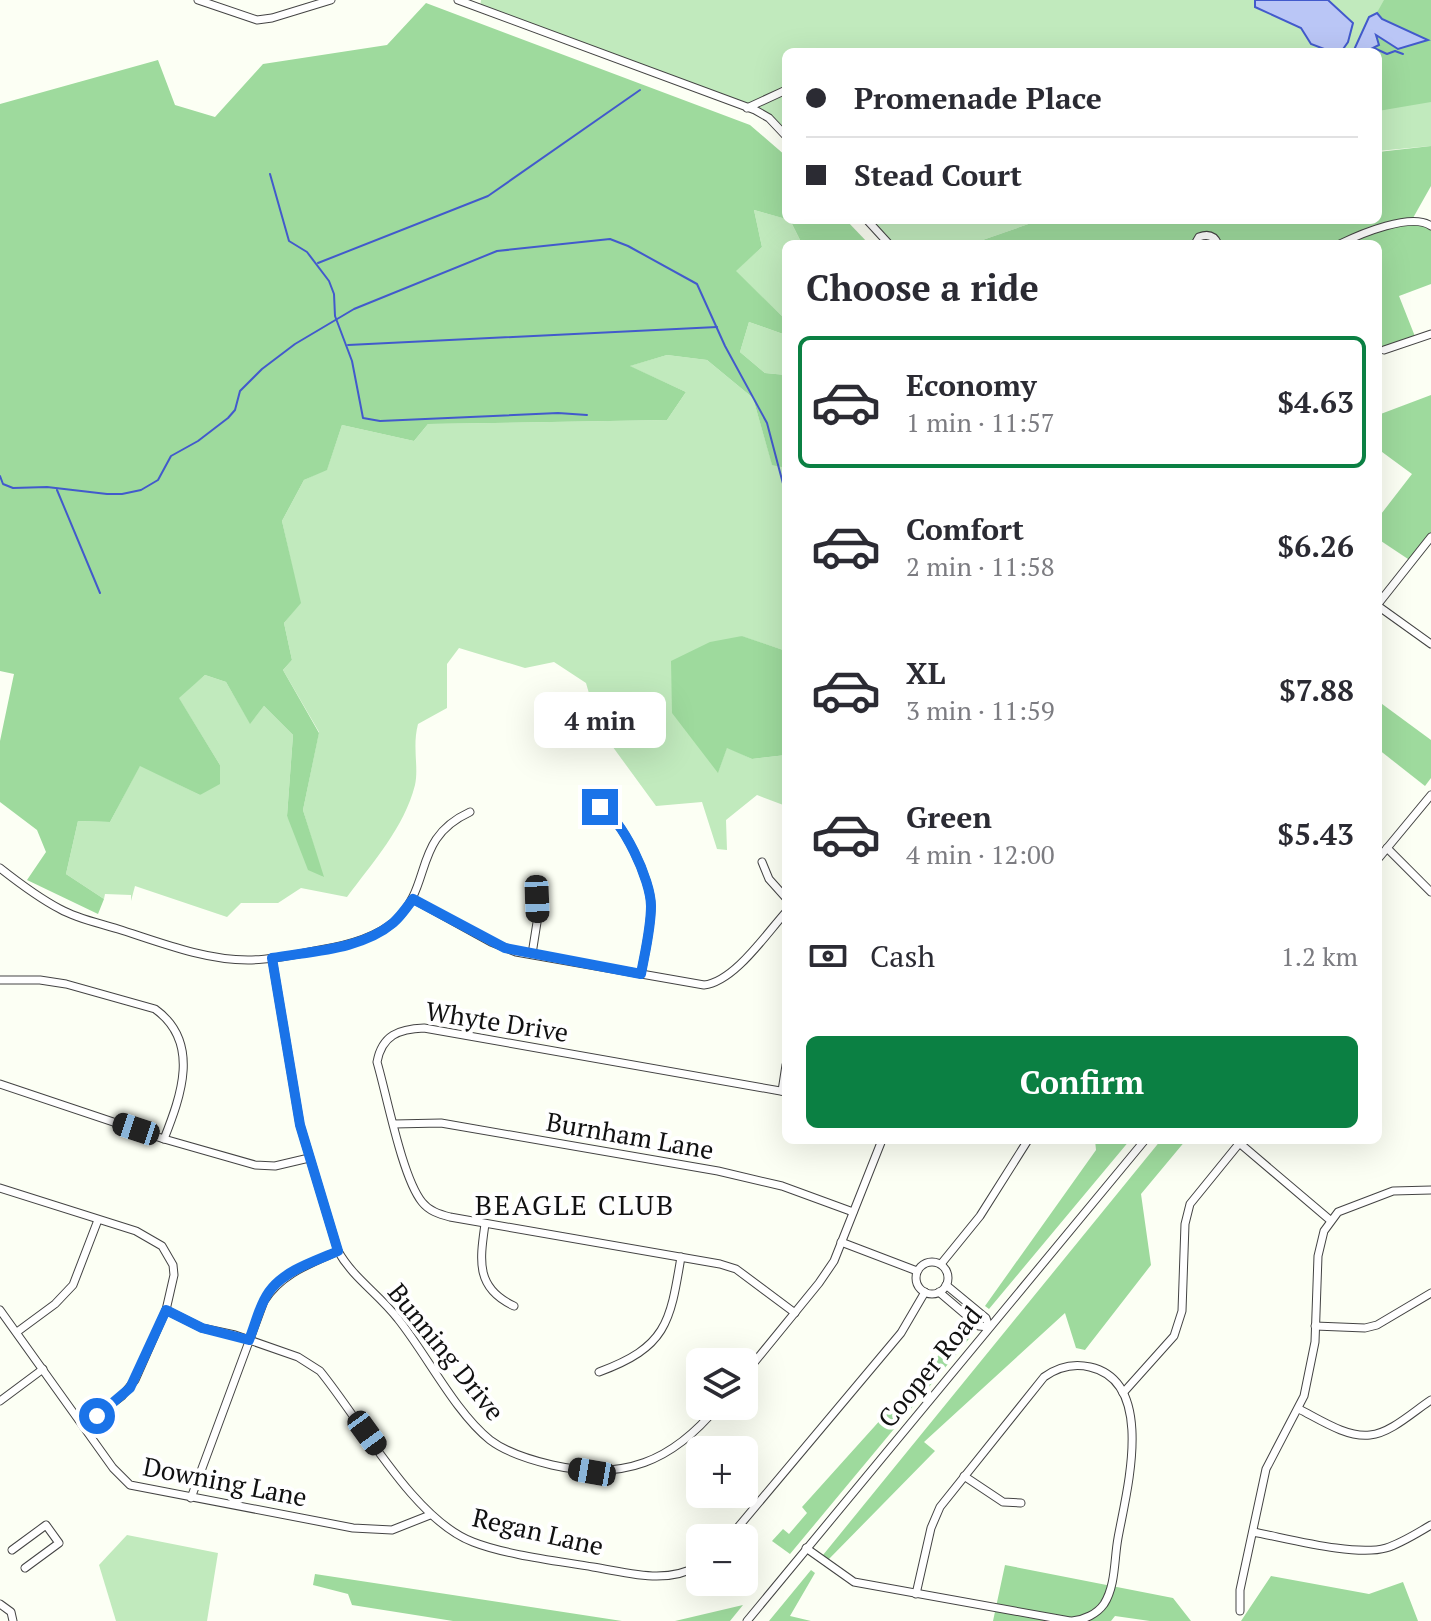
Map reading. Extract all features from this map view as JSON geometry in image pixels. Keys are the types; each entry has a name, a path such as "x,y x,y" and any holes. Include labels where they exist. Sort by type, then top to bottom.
{"street":[{"path":"198,0 257,20 331,0"},
{"path":"458,0 747,108 769,118 782,132"},
{"path":"747,108 782,92"},
{"path":"1349,240 1410,220 1424,220 1431,226"},
{"path":"871,224 885,240"},
{"path":"1197,240 1206,234 1215,240"},
{"path":"1384,350 1431,334"},
{"path":"1382,600 1431,537"},
{"path":"1382,608 1431,644"},
{"path":"1382,854 1431,795"},
{"path":"600,807 613,817 630,845 651,899 641,974"},
{"path":"0,868 46,902 73,915 213,956 248,960 272,958 338,947 378,933 396,920 413,899 424,861 437,835 452,820 470,812"},
{"path":"1387,848 1431,892"},
{"path":"762,862 769,879 782,894"},
{"path":"413,899 491,942 532,954 704,985 717,982 734,970 782,916"},
{"path":"532,954 538,916 537,899"},
{"name":"Bunning Drive","path":"272,958 287,1054 309,1158 338,1251 349,1269 398,1319 469,1419 491,1440 531,1460 592,1472 621,1469 650,1461 690,1436 705,1420"},
{"path":"0,980 40,980 66,984 155,1009 163,1015 170,1022 179,1042 184,1076 180,1099 164,1139"},
{"name":"Whyte Drive","path":"782,1091 424,1028 404,1029 385,1042 377,1062 410,1179 423,1204 437,1213 736,1269 795,1313"},
{"path":"0,1084 164,1139 255,1165 275,1166 309,1158"},
{"name":"Burnham Lane","path":"394,1124 441,1123 718,1171 782,1186 853,1212"},
{"path":"758,1358 834,1261 880,1144"},
{"path":"941,1264 980,1216 1025,1144"},
{"name":"Cooper Road","path":"747,1621 1142,1144"},
{"path":"1123,1393 1165,1347 1178,1325 1182,1311 1185,1224 1190,1204 1236,1144"},
{"path":"1241,1144 1330,1220"},
{"path":"0,1188 136,1231 162,1246 173,1265 174,1275 166,1310 130,1388 83,1426"},
{"path":"1240,1611 1240,1590 1266,1469 1304,1396 1315,1342 1318,1256 1324,1231 1338,1212 1393,1191 1431,1190"},
{"path":"17,1332 55,1304 73,1285 98,1220"},
{"path":"485,1224 481,1255 484,1278 494,1294 514,1306"},
{"path":"841,1242 917,1271"},
{"path":"191,1498 264,1301 272,1288 293,1272 338,1251"},
{"path":"599,1372 636,1357 657,1337 670,1314 681,1257"},
{"path":"939,1292 946,1285 948,1275 941,1264 927,1262 917,1271 917,1284 925,1292 939,1292 979,1326 989,1327 986,1318 946,1285"},
{"path":"741,1524 901,1333 925,1292"},
{"path":"1315,1326 1365,1328 1377,1325 1431,1293"},
{"name":"Downing Lane","path":"0,1310 113,1468 130,1485 382,1531 430,1515"},
{"name":"Regan Lane","path":"166,1310 202,1328 298,1357 320,1371 430,1515 473,1542 554,1561 665,1578 686,1571"},
{"path":"806,1548 854,1582 916,1594 1071,1621 1094,1613 1106,1600 1113,1578 1131,1470 1132,1437 1118,1383 1099,1369 1073,1365 1044,1377 940,1507 931,1528 916,1594"},
{"path":"0,1401 43,1369"},
{"path":"1299,1409 1349,1433 1370,1436 1387,1429 1431,1400"},
{"path":"964,1476 1003,1502 1021,1503"},
{"path":"12,1550 46,1525 59,1543 25,1568"},
{"path":"1253,1532 1374,1550 1400,1542 1428,1526 1431,1535"},
{"path":"0,1604 11,1612 13,1621"}],"green space":[{"path":"481,0 1431,0 1431,146 1382,151 1382,48 782,48 782,132 769,118 480,8"},
{"path":"1384,0 1431,0 1431,102 1382,110 1382,48 1357,48"},
{"path":"426,3 750,125 782,153 782,218 754,210 762,247 736,271 782,316 782,334 749,322 740,352 765,373 782,375 782,467 772,465 753,398 707,360 667,355 630,366 686,392 667,420 428,424 414,441 342,425 327,470 304,480 282,521 301,603 284,623 292,660 283,670 319,733 303,810 324,877 308,870 287,816 293,735 264,706 250,724 226,682 205,675 179,698 220,765 220,784 200,795 140,766 110,822 78,821 66,874 104,899 98,914 27,880 46,852 37,830 0,802 0,741 14,674 0,671 0,104 158,60 175,105 215,117 263,64 387,45"},
{"path":"1431,146 1431,186 1413,218 1431,228 1431,284 1399,296 1416,339 1382,351 1382,240 982,240 1028,224 1382,224 1382,152"},
{"path":"754,210 782,218 782,224 792,224 800,240 782,240 782,316 735,271 762,247"},
{"path":"792,224 850,224 865,240 800,240"},
{"path":"871,224 1028,224 982,240 885,240"},
{"path":"749,322 782,334 782,375 765,373 740,352"},
{"path":"667,355 707,360 753,398 772,464 782,467 782,650 741,636 718,772 727,747 752,759 782,755 782,804 757,795 726,820 727,850 717,849 702,802 656,806 599,728 586,683 554,662 525,668 459,648 447,664 447,708 418,724 415,785 410,801 387,844 347,897 301,888 278,903 241,903 227,917 135,886 131,901 131,895 105,894 104,899 66,874 78,821 110,822 140,765 200,795 220,765 178,697 205,675 226,682 250,723 264,706 293,735 287,816 323,877 303,810 319,732 283,670 292,660 284,623 300,603 282,521 304,480 327,469 342,425 414,441 428,424 667,420 686,392 629,366"},
{"path":"1431,395 1431,536 1411,561 1382,542 1382,513 1412,474 1382,452 1382,413"},
{"path":"742,636 782,650 782,755 752,759 727,748 718,773 672,713 671,661 710,642"},
{"path":"1382,704 1431,740 1431,778 1425,786 1382,752"},
{"path":"1095,1144 1127,1144 989,1309 985,1306 1096,1150"},
{"path":"1158,1144 1183,1144 1141,1194 1151,1265 1085,1350 1076,1348 1065,1313 924,1442 935,1451 828,1560 823,1555"},
{"path":"964,1327 973,1334 790,1554 772,1541 783,1529 789,1534 807,1513 802,1507"},
{"path":"127,1535 218,1553 207,1621 116,1621 99,1565"},
{"path":"1005,1565 1173,1598 1191,1621 1150,1621 1115,1616 1111,1621 993,1621"},
{"path":"811,1570 815,1573 790,1616 811,1621 769,1621"},
{"path":"315,1574 622,1621 453,1621 352,1605 348,1594 313,1585"},
{"path":"1271,1576 1369,1594 1403,1582 1418,1621 1241,1621"},
{"path":"743,1605 730,1621 675,1621"}],"water":[{"path":"1255,0 1328,0 1353,23 1348,42 1344,48 1322,48 1311,44 1301,28 1255,7"},
{"path":"1377,13 1382,19 1428,40 1398,49 1376,35 1379,45 1355,48 1369,17"}],"waterway":[{"path":"1382,52 1403,54"},
{"path":"318,263 488,196 640,90"},
{"path":"270,174 289,241 307,252 329,281 334,294 335,316 352,361 363,418 380,421 558,413 587,415"},
{"path":"0,476 3,484 13,488 47,487 107,494 141,490 158,480 171,456 198,441 228,418 235,410 240,391 262,369 295,344 354,309 497,251 610,239 697,284 725,346 767,423 782,480"},
{"path":"348,345 717,327"},
{"path":"57,490 100,593"}],"district":[{"name":"BEAGLE CLUB","path":"575,1205"}],"route":[{"path":"97,1416 130,1388 166,1310 202,1328 249,1340 272,1288 284,1277 338,1251 300,1125 272,958 338,947 378,933 396,920 413,899 491,942 516,952 641,974 651,899 642,872 619,825 600,807"}]}
